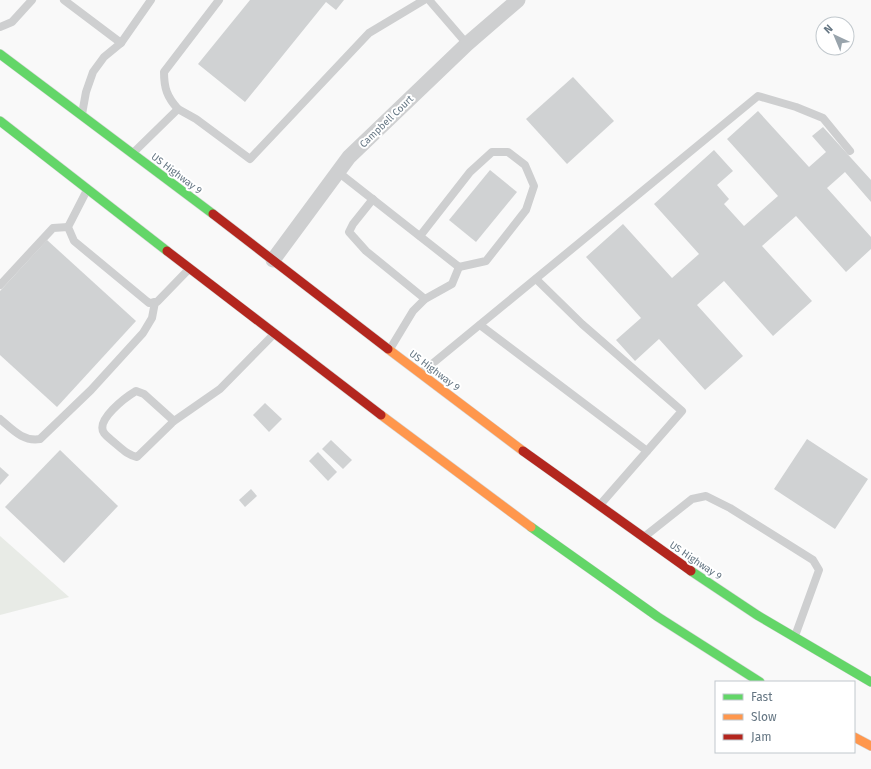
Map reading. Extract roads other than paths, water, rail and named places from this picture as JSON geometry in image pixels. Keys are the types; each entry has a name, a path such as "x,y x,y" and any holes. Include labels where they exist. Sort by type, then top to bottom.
{"highway":[{"name":"US Highway 9","path":"0,54 82,114 598,507 732,598 871,682"},
{"path":"0,121 87,190 516,518 607,582 758,681"},
{"path":"855,738 871,746"}],"street":[{"name":"Campbell Court","path":"273,260 349,157 467,44 518,0"}],"lane":[{"path":"64,0 121,43"},
{"path":"82,114 86,92 93,72 104,57 121,43 152,0"},
{"path":"219,0 164,72 164,87 170,99 178,109 196,119 250,159 369,33 424,0"},
{"path":"429,0 467,44"},
{"path":"0,27 12,22 29,3"},
{"path":"421,373 758,96 796,106 823,118 850,151"},
{"path":"133,153 178,109"},
{"path":"420,236 470,172 492,152 508,152 525,165 534,186 526,210 486,261 459,267"},
{"path":"338,172 459,267"},
{"path":"68,227 87,190"},
{"path":"373,199 353,224 349,232 366,251 425,299"},
{"path":"0,285 53,228 68,227"},
{"path":"68,227 74,241 149,303 155,302 190,268"},
{"path":"390,349 413,311 425,299 452,284 459,267"},
{"path":"536,279 582,324 682,411 598,507"},
{"path":"0,419 24,437 32,440 40,439 91,390 143,332 152,318 155,302"},
{"path":"480,325 647,451"},
{"path":"174,422 144,394 136,391 128,396 105,418 102,426 104,433 129,455 137,458 174,422 220,389 275,333"},
{"path":"643,538 692,499 706,496 730,508 813,560 819,570 795,636"}]}
